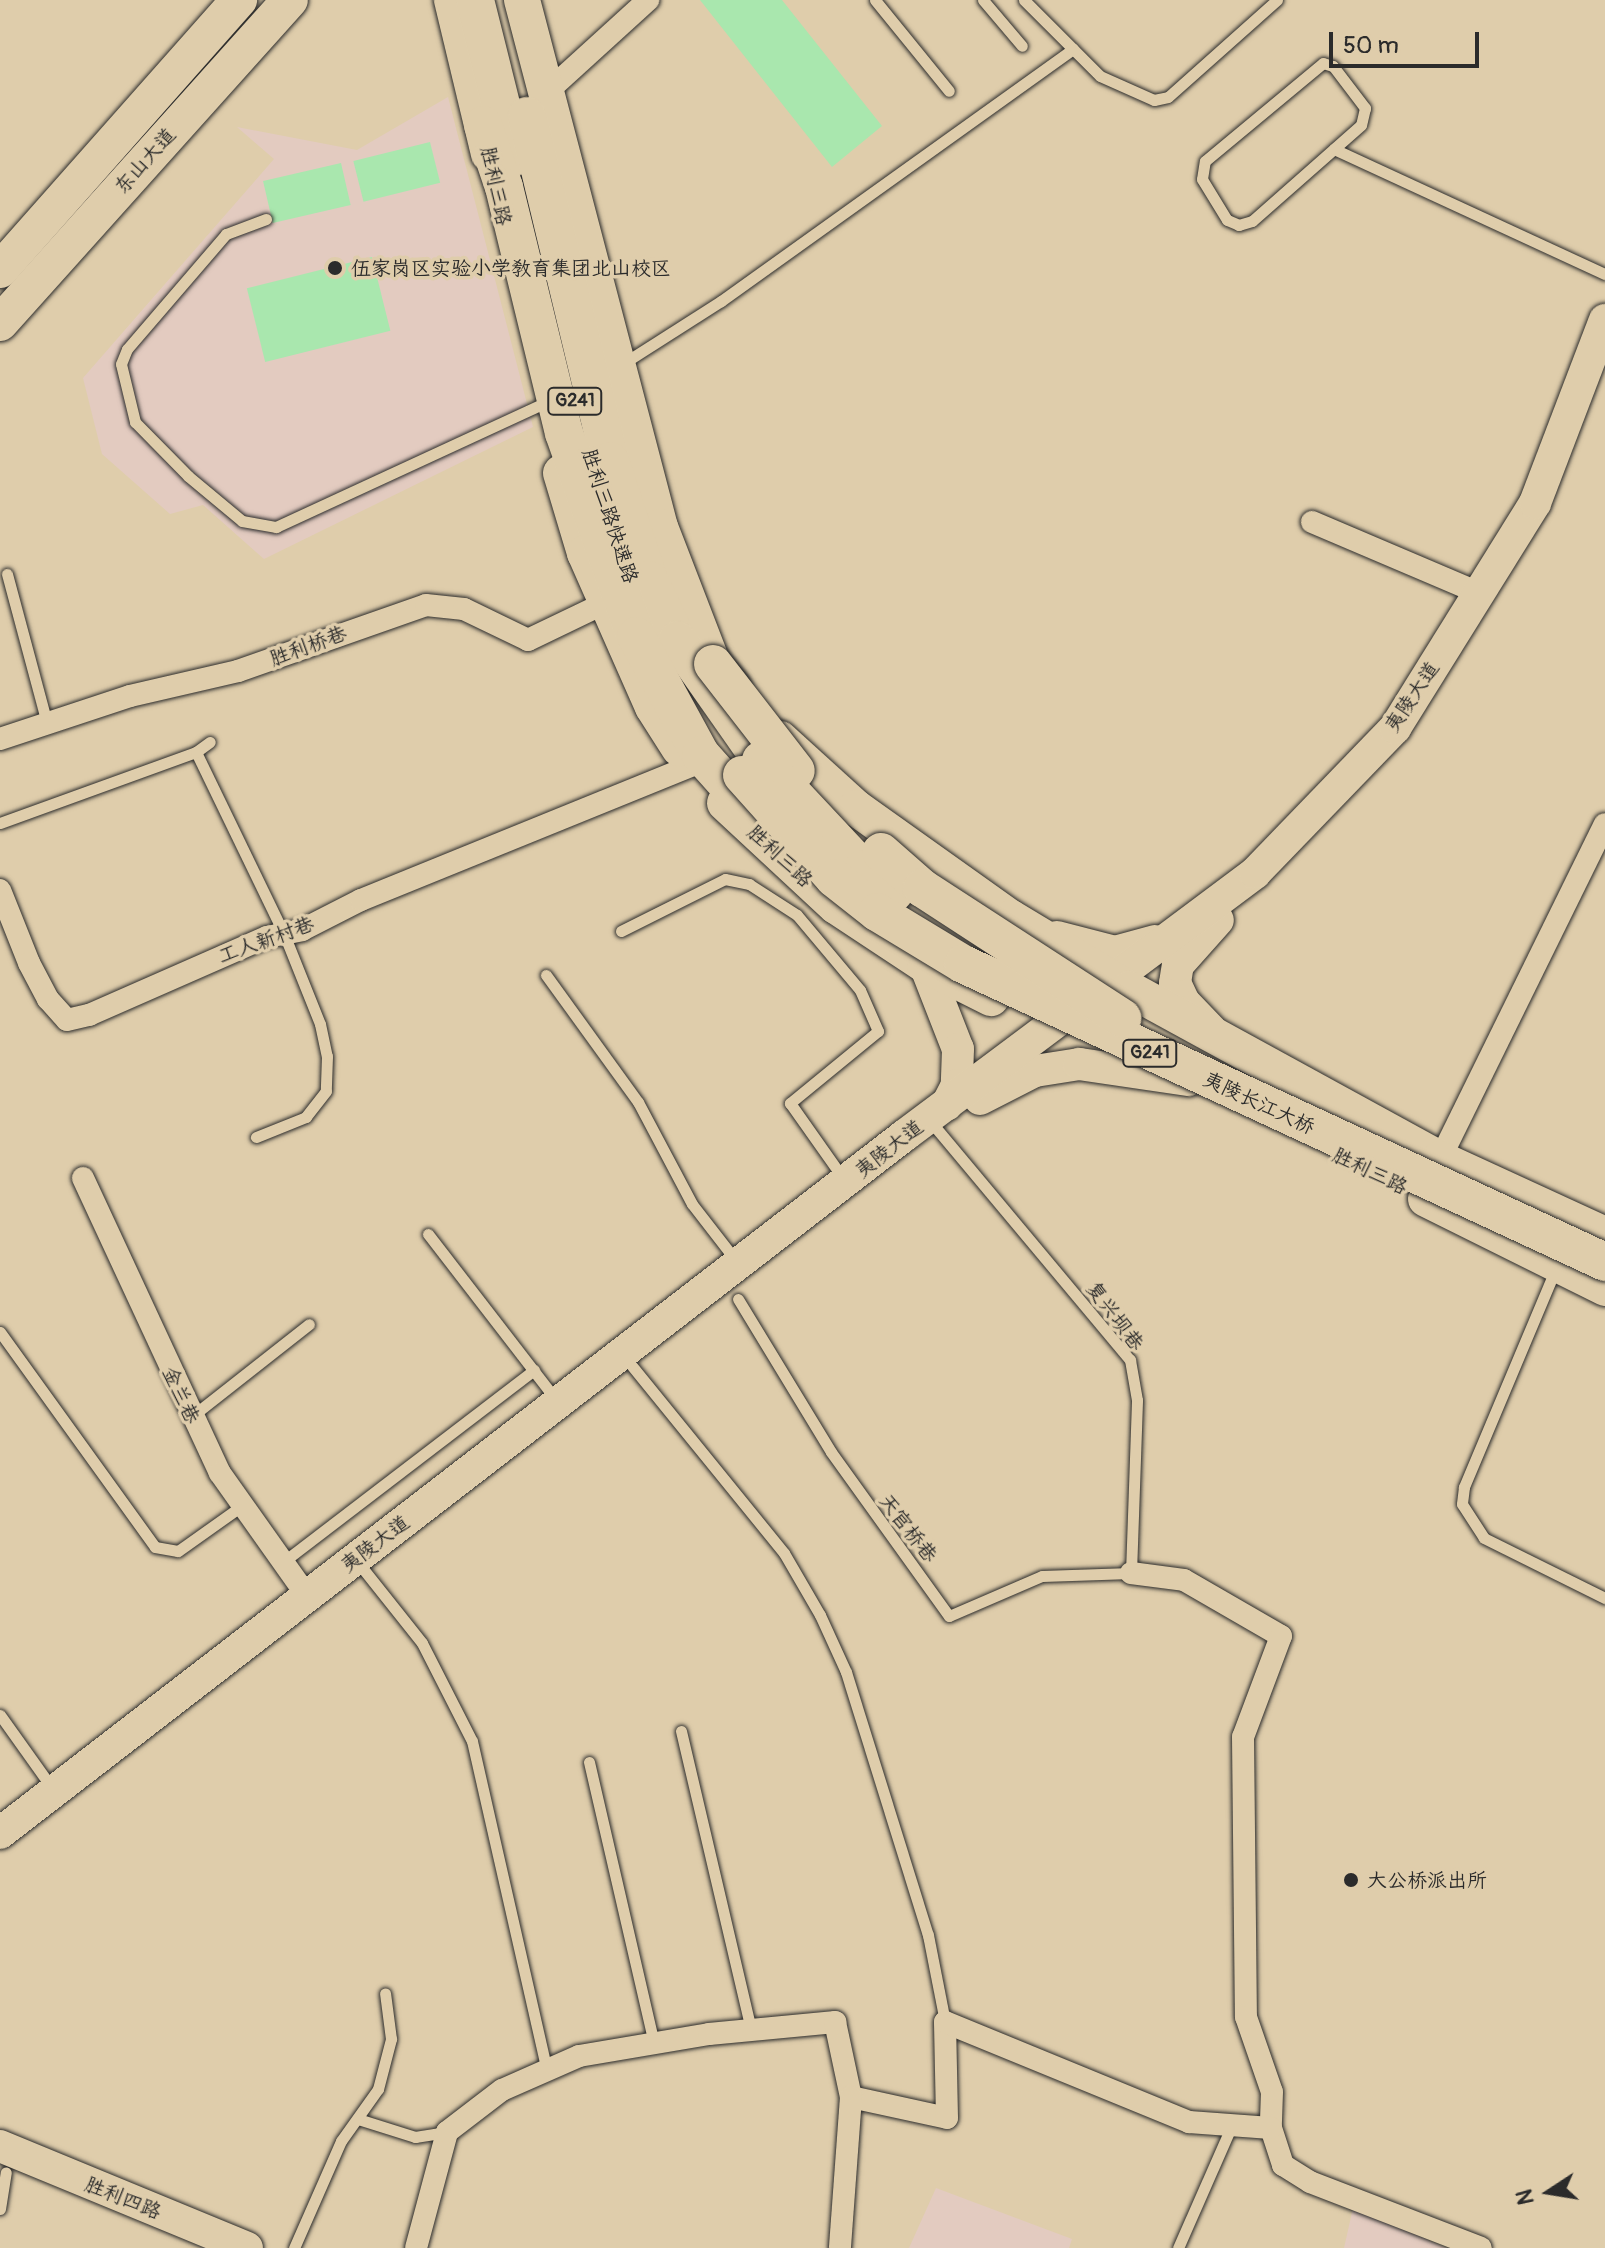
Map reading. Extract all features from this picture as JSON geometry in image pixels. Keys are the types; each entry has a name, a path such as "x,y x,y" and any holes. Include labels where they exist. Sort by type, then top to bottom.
{"highway":[{"name":"胜利三路快速路","path":"499,0 591,385 630,523 677,640 751,768"},
{"name":"胜利三路快速路","path":"456,4 610,525 663,651 698,714 751,768"},
{"path":"483,125 504,187 564,433 636,636 701,755 757,819 834,878"},
{"path":"713,664 772,746 837,814 898,867 984,930 1122,995"},
{"name":"夷陵长江大桥","path":"751,768 834,878 877,912 963,964 1605,1262"},
{"name":"夷陵长江大桥","path":"751,768 863,869 997,956 1122,995 1605,1245"}],"main road":[{"path":"0,255 213,0"},
{"path":"0,270 239,0"},
{"path":"522,0 617,368 674,571 713,664 812,771 1011,918 1122,995 1222,1040 1440,1159 1605,1235"},
{"path":"0,302 284,1"},
{"name":"东山大道","path":"0,323 284,1"},
{"name":"胜利三路","path":"456,4 544,403 585,553 653,707 691,766 787,865 836,906 925,965 1062,1028 1189,1080 1605,1288"},
{"name":"夷陵大道","path":"0,1853 632,1366 952,1112 1062,1028 1122,995 1209,917 1395,728 1535,503 1605,320"},
{"name":"夷陵大道","path":"1209,917 1264,883 1406,736 1547,510 1605,375"},
{"path":"1011,918 1073,944 1115,952 1162,938 1209,917"},
{"path":"1209,917 1178,965 1175,983 1184,1002 1222,1040"},
{"path":"925,965 958,1049 957,1085 952,1112"},
{"path":"952,1112 1035,1071 1055,1067 1110,1066 1189,1080"},
{"name":"夷陵大道","path":"0,1833 846,1182 952,1112"},
{"name":"胜利四路","path":"2,2163 193,2248"},
{"name":"胜利四路","path":"2,2163 247,2248"}],"street":[{"path":"547,92 648,0"},
{"path":"1312,522 1479,593"},
{"name":"胜利桥巷","path":"0,739 130,696 238,671 426,605 464,609 528,640 607,602"},
{"name":"工人新村巷","path":"0,890 35,975 67,1020 691,766"},
{"path":"1440,1159 1605,824"},
{"name":"金兰巷","path":"83,1178 191,1417 243,1505 307,1596"},
{"path":"1131,1573 1184,1580 1281,1636 1243,1737 1246,2017 1272,2092 1271,2128 1283,2165 1310,2182 1481,2248"},
{"path":"416,2248 447,2132 480,2104 579,2056 751,2030 835,2022 851,2097 840,2248"},
{"path":"851,2097 947,2118 945,2022 1189,2122 1271,2128"}],"lane":[{"path":"875,0 949,91"},
{"path":"983,0 1022,46"},
{"path":"1024,0 1100,76 1132,94 1154,100 1168,97 1277,0"},
{"path":"617,368 721,301 1073,49"},
{"path":"1323,63 1333,66 1365,108 1361,125 1334,149 1252,221 1239,225 1211,200 1202,179 1205,161 1323,63"},
{"path":"1334,149 1605,274"},
{"path":"266,219 226,234 127,349 121,364 135,422 188,476 242,521 276,527 544,403"},
{"path":"7,574 47,723"},
{"path":"0,823 196,752 210,742"},
{"path":"196,752 284,934 320,1024 327,1056 326,1091 306,1117 256,1137"},
{"path":"621,931 725,879 749,884 797,915 860,990 878,1031 790,1103 846,1182"},
{"path":"546,975 638,1102 692,1204 739,1266"},
{"name":"复兴坝巷","path":"952,1112 1130,1360 1137,1400 1131,1573"},
{"path":"428,1234 560,1404"},
{"path":"1558,1264 1464,1487 1462,1504 1484,1538 1605,1598"},
{"name":"天官桥巷","path":"738,1299 845,1473 949,1616 1042,1576 1131,1573"},
{"path":"191,1417 309,1324"},
{"path":"0,1332 155,1547 178,1551 243,1505"},
{"path":"632,1366 784,1553 820,1615 846,1672 928,1935 945,2022"},
{"path":"283,1562 534,1370"},
{"path":"364,1570 422,1643 472,1741 547,2070"},
{"path":"0,1715 55,1792"},
{"path":"681,1731 751,2030"},
{"path":"589,1762 654,2043"},
{"path":"294,2248 341,2141 378,2089 391,2039 385,1993"},
{"path":"358,2119 415,2137 447,2132"},
{"path":"1178,2248 1232,2125"},
{"path":"0,2209 2,2163"}],"shaded area":[{"name":"伍家岗区实验小学教育集团北山校区","path":"448,97 533,427 264,559 203,505 170,514 102,454 83,378 274,159 237,127 357,150"},
{"path":"936,2188 1072,2239 1069,2248 909,2248"},
{"path":"1353,2208 1446,2248 1344,2248"}],"green space":[{"path":"700,0 782,0 882,126 832,167"},
{"path":"430,142 440,183 364,202 353,161"},
{"path":"341,163 351,205 273,223 263,181"},
{"path":"372,257 390,331 265,362 247,288"}],"place":[{"name":"伍家岗区实验小学教育集团北山校区","path":"335,268"},
{"name":"大公桥派出所","path":"1351,1880"}]}
